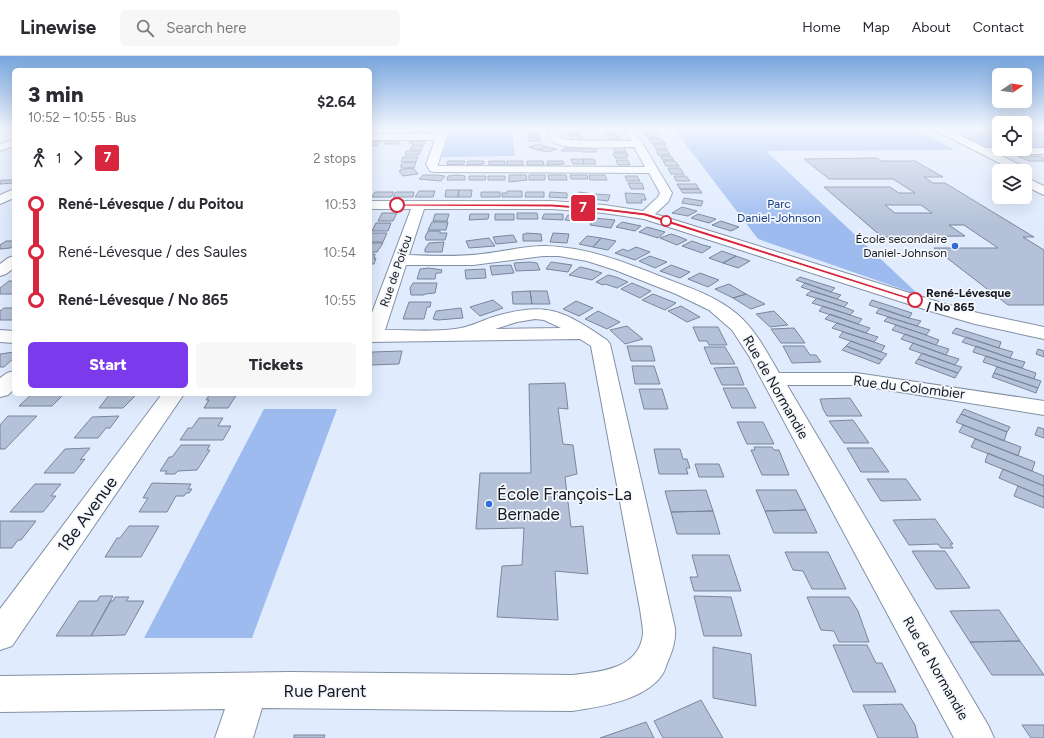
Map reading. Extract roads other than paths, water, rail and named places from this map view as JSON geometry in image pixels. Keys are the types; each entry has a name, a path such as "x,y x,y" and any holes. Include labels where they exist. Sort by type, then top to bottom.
{"street":[{"path":"433,161 432,164 434,169 440,170 651,170"},
{"path":"646,161 666,193 664,199 646,215"},
{"path":"1032,175 1044,181"},
{"path":"1032,185 1044,191"},
{"path":"0,200 12,194"},
{"path":"0,205 12,205"},
{"path":"372,205 552,206 604,209 646,215 936,307 975,318 1044,333"},
{"name":"Rue de Poitou","path":"372,336 401,260 419,206"},
{"name":"Rue de Normandie","path":"401,260 461,261 484,259 526,251 544,250 575,254 608,261 693,295 711,304 729,316 745,332 976,738"},
{"path":"0,271 12,263"},
{"name":"Rue Parent","path":"0,694 249,692 290,690 572,693 604,689 628,680 645,670 655,654 659,633 656,610 600,344 584,333 372,336"},
{"path":"0,336 12,337"},
{"path":"0,390 12,379"},
{"name":"Rue du Colombier","path":"772,379 856,379 1044,408"},
{"name":"18e Avenue","path":"0,635 172,396"},
{"path":"234,738 249,692"}],"place":[{"name":"École secondaire Daniel-Johnson","path":"955,246"},
{"name":"René-Lévesque / No 865","path":"915,300"},
{"name":"École François-La Bernade","path":"489,504"}],"park label":[{"name":"Parc Daniel-Johnson","path":"779,211"}]}
